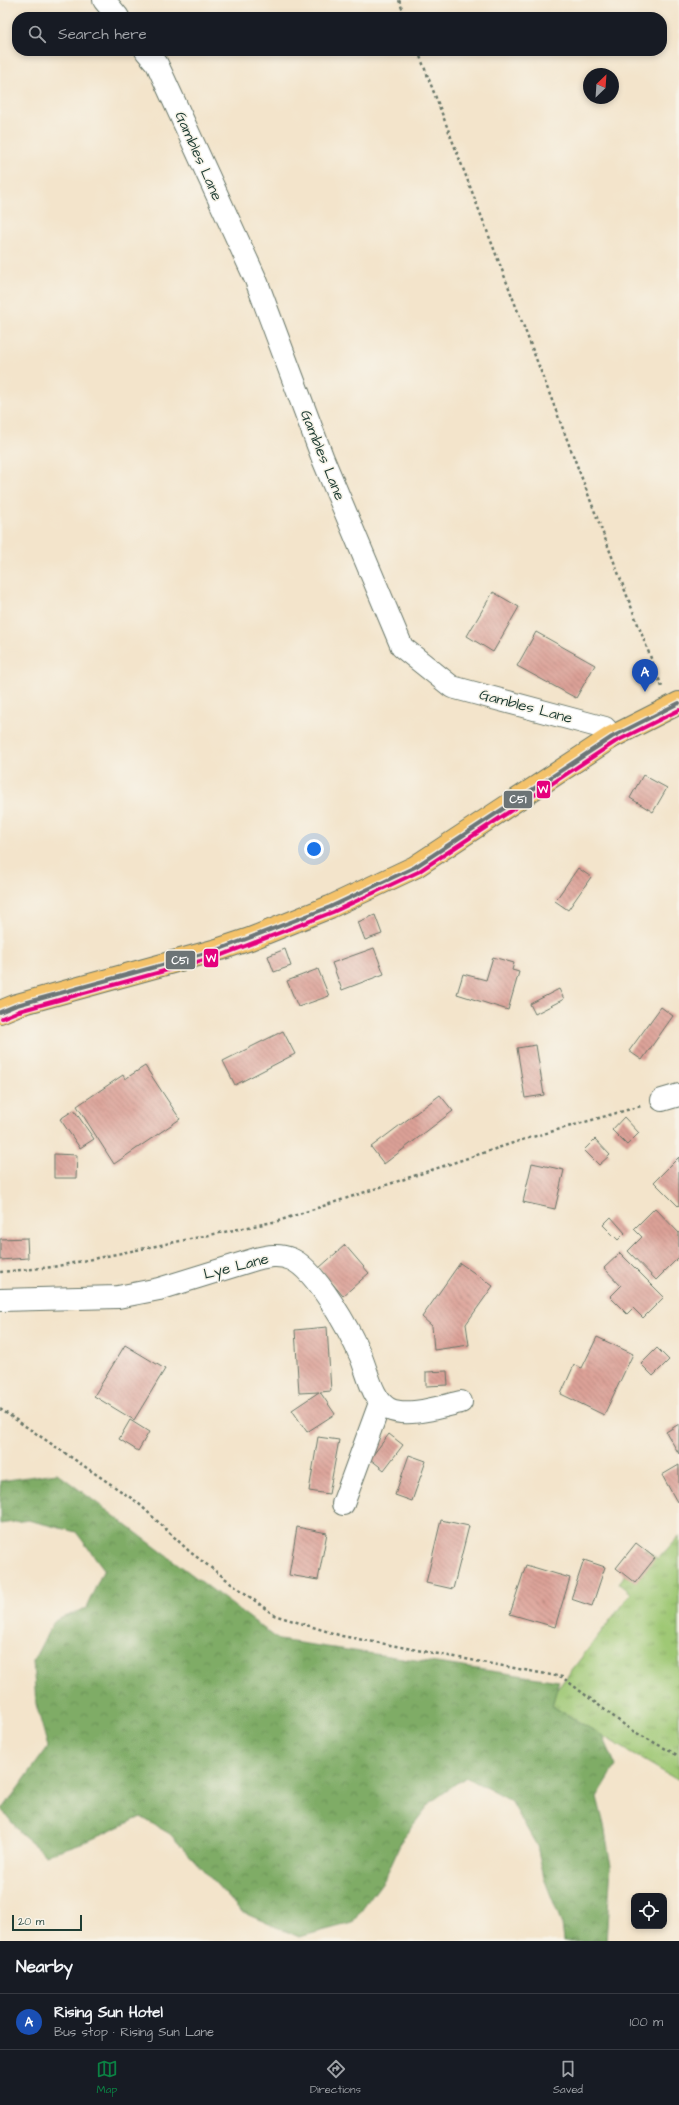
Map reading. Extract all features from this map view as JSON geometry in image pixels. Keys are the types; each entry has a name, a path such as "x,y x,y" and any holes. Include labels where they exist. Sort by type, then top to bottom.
{"main road":[{"path":"0,1012 16,1005 220,949 250,939 330,907 415,867 612,737 677,707"}],"street":[{"path":"104,0 114,12"},
{"name":"Gambles Lane","path":"150,56 157,64 256,280 323,459 402,647 452,686 605,728 612,737"},
{"name":"Lye Lane","path":"0,1300 118,1297 159,1289 256,1259 268,1256 280,1256 291,1259 304,1267 336,1309 361,1356 380,1403"},
{"path":"343,1504 380,1403 391,1410 416,1412 461,1402"}],"path":[{"path":"399,0 403,12"},
{"path":"420,56 660,683 677,707"},
{"path":"0,1272 53,1267 278,1221 522,1140 671,1097"},
{"path":"0,1409 136,1502 190,1552 274,1615 342,1636 562,1677 631,1730 679,1756"}],"green space":[{"path":"57,1473 279,1640 559,1681 552,1706 603,1736 616,1766 597,1797 604,1825 611,1866 606,1941 564,1941 562,1924 544,1878 537,1846 511,1801 466,1777 431,1802 403,1838 384,1880 352,1923 299,1937 242,1912 170,1834 141,1817 90,1840 46,1855 23,1836 2,1810 48,1747 36,1704 33,1661 54,1621 86,1608 104,1569 76,1532 28,1520 0,1524 0,1481"},
{"path":"679,1536 679,1781 552,1706 555,1692 631,1593 619,1583 645,1549 658,1559"}],"building":[{"path":"493,592 519,607 493,652 467,636"},
{"path":"536,632 595,665 576,698 517,666"},
{"path":"643,775 667,788 653,812 630,798"},
{"path":"578,868 591,877 568,910 555,901"},
{"path":"375,915 382,934 365,940 358,922"},
{"path":"374,948 384,974 342,990 332,963"},
{"path":"285,949 291,966 274,972 268,956"},
{"path":"493,957 514,963 512,970 519,972 508,1010 457,994 463,974 486,980"},
{"path":"318,969 329,996 298,1007 287,981"},
{"path":"559,989 564,999 535,1014 530,1004"},
{"path":"661,1007 673,1016 642,1060 629,1051"},
{"path":"283,1031 295,1054 235,1085 223,1061"},
{"path":"536,1045 544,1095 525,1098 517,1048"},
{"path":"145,1066 180,1119 114,1164 77,1106 123,1075 125,1079"},
{"path":"440,1095 453,1111 384,1164 371,1147"},
{"path":"74,1110 94,1139 80,1148 60,1119"},
{"path":"624,1117 639,1133 627,1145 612,1130"},
{"path":"595,1139 610,1155 599,1165 584,1150"},
{"path":"54,1154 77,1155 76,1178 54,1178"},
{"path":"679,1157 679,1205 678,1206 654,1182"},
{"path":"532,1163 564,1170 555,1209 523,1202"},
{"path":"655,1208 679,1233 679,1257 656,1280 628,1251 642,1237 634,1229"},
{"path":"611,1217 625,1233 618,1240 603,1225"},
{"path":"27,1238 28,1258 0,1260 0,1239"},
{"path":"345,1245 369,1273 343,1296 319,1268"},
{"path":"620,1253 664,1297 643,1318 633,1308 627,1314 610,1297 621,1286 604,1268"},
{"path":"460,1263 493,1286 466,1324 469,1345 434,1350 432,1326 422,1317"},
{"path":"327,1327 331,1391 320,1392 335,1414 307,1432 292,1410 319,1392 299,1393 295,1330"},
{"path":"597,1337 633,1354 604,1415 561,1394 574,1365 582,1368"},
{"path":"125,1345 165,1369 134,1420 94,1396"},
{"path":"657,1348 669,1360 653,1376 641,1364"},
{"path":"447,1371 448,1385 426,1386 426,1372"},
{"path":"130,1420 149,1432 138,1451 119,1439"},
{"path":"679,1424 679,1454 666,1432"},
{"path":"389,1434 403,1445 384,1470 370,1459"},
{"path":"318,1437 339,1440 329,1494 309,1491"},
{"path":"409,1455 426,1461 412,1501 395,1495"},
{"path":"679,1465 679,1501 677,1502 662,1475"},
{"path":"441,1520 469,1526 453,1589 426,1583"},
{"path":"297,1527 327,1533 318,1580 289,1575"},
{"path":"636,1543 655,1558 635,1583 616,1568"},
{"path":"584,1560 605,1567 592,1606 571,1599"},
{"path":"526,1565 570,1578 555,1627 510,1614"}],"transit line":[{"name":"C51","path":"0,1012 17,1005 220,949 330,907 415,867 612,737 679,703"},
{"name":"W","path":"2,1018 19,1011 222,955 333,912 418,872 615,742 679,710"}],"place":[{"name":"Rising Sun Hotel","path":"645,692"}]}
